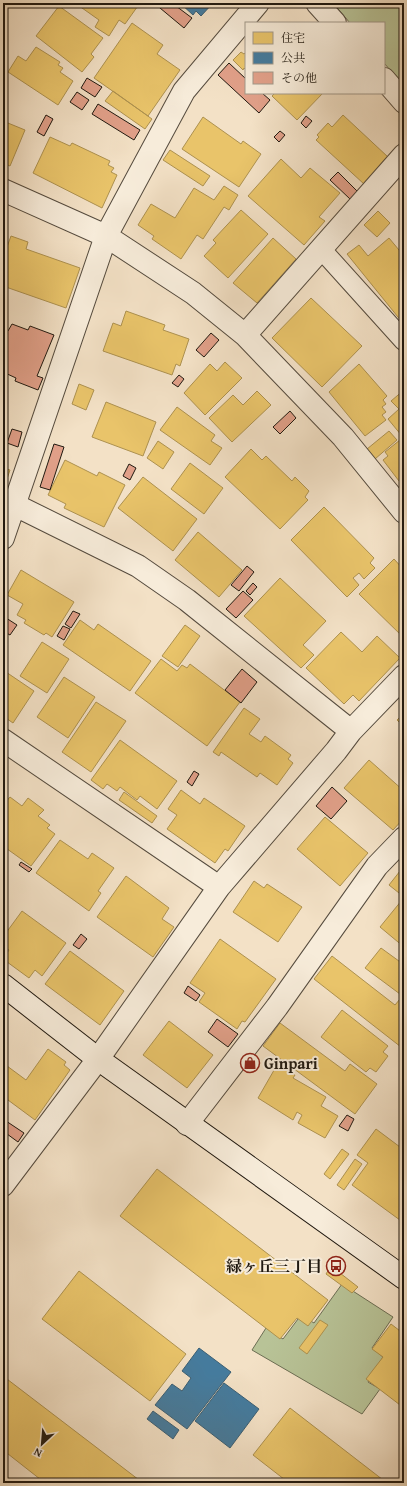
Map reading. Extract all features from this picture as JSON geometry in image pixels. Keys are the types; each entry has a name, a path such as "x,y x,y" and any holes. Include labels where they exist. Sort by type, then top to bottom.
{"street":[{"path":"3,538 106,236 184,91 258,3"},
{"path":"317,3 334,22"},
{"path":"385,80 404,102"},
{"path":"245,335 404,154"},
{"path":"3,190 106,236 193,293 245,335 343,437 404,512"},
{"path":"15,505 138,566 187,600 350,731"},
{"path":"3,1185 98,1059 219,887 336,752 350,731 404,676"},
{"path":"3,740 219,887"},
{"path":"187,1124 277,1007 377,866 404,838"},
{"path":"3,985 98,1059 404,1278"}],"lane":[{"path":"321,249 404,341"}],"green space":[{"path":"333,3 395,3 404,13 404,86 385,64 385,22 349,22"},
{"path":"342,1284 393,1317 372,1348 383,1357 368,1382 380,1389 362,1414 252,1350 266,1328 283,1339 301,1315 314,1323"}],"building: 住宅":[{"path":"75,3 140,3 125,24 119,20 109,36 95,27 99,20"},
{"path":"59,6 103,38 91,54 94,57 82,72 36,36"},
{"path":"132,23 163,45 157,54 180,70 148,116 94,78"},
{"path":"36,47 60,62 58,65 63,68 60,72 73,81 58,105 8,72 18,56 26,61"},
{"path":"241,52 244,54 245,53 245,69 244,68 243,70 233,60"},
{"path":"113,91 152,119 145,129 105,101"},
{"path":"274,94 322,94 297,120 272,96"},
{"path":"343,115 388,157 364,184 316,140 319,137 317,135 328,123 332,127"},
{"path":"203,117 241,144 243,141 261,154 239,187 182,149"},
{"path":"3,121 25,130 10,166 3,163"},
{"path":"50,137 70,146 72,143 110,161 108,165 114,168 111,172 117,175 102,208 33,173"},
{"path":"170,150 210,176 203,186 163,160"},
{"path":"281,159 301,178 310,168 340,193 319,217 325,221 304,245 248,196"},
{"path":"224,186 238,195 229,210 224,207 203,239 197,235 181,259 152,239 154,236 138,225 151,204 175,218 194,188 214,200"},
{"path":"241,210 268,234 228,278 204,256 216,243 213,240"},
{"path":"378,211 390,223 377,237 364,225"},
{"path":"11,236 28,242 26,249 80,268 66,308 3,286 3,245 7,247"},
{"path":"273,238 296,259 257,303 233,283"},
{"path":"389,238 404,256 404,321 402,322 347,254 359,245 368,256"},
{"path":"311,298 362,346 322,387 272,338"},
{"path":"126,311 165,325 163,330 189,339 180,366 176,364 172,375 103,351 113,323 121,326"},
{"path":"225,362 242,378 205,415 184,393 210,364 217,371"},
{"path":"359,364 387,396 383,400 386,404 382,407 386,412 382,415 386,420 365,436 329,392"},
{"path":"79,384 94,390 86,410 72,404"},
{"path":"404,390 404,434 402,436 388,419 399,409 391,401"},
{"path":"257,391 271,405 232,442 209,418 233,395 243,405"},
{"path":"106,402 156,422 143,456 92,437"},
{"path":"177,407 215,435 211,441 222,448 210,465 160,430"},
{"path":"389,431 397,440 375,459 367,449"},
{"path":"400,440 402,443 404,441 404,477 399,481 383,460 388,456 385,452"},
{"path":"158,441 174,452 163,469 147,458"},
{"path":"251,449 262,460 266,456 292,481 295,477 309,491 305,497 308,500 280,529 225,477"},
{"path":"65,460 97,476 99,472 125,485 104,527 64,508 66,504 48,495"},
{"path":"190,463 223,488 204,514 171,489"},
{"path":"3,468 10,470 6,482 3,481"},
{"path":"143,477 197,519 173,551 118,508"},
{"path":"324,507 374,558 370,563 375,568 364,579 359,573 353,578 359,585 347,597 291,540"},
{"path":"198,532 242,570 219,597 175,560"},
{"path":"394,559 404,570 404,638 359,594"},
{"path":"21,570 74,602 52,637 46,633 44,635 24,623 26,620 17,615 23,604 7,595"},
{"path":"280,578 326,621 303,645 314,655 301,668 244,616"},
{"path":"80,620 94,630 98,624 151,661 130,691 63,645"},
{"path":"185,625 200,636 178,667 162,656"},
{"path":"341,632 362,652 377,636 400,658 359,701 353,695 344,704 306,668"},
{"path":"42,642 69,659 47,693 20,676"},
{"path":"161,659 177,671 182,665 187,668 190,664 240,702 207,746 135,693"},
{"path":"3,670 34,691 13,723 3,716"},
{"path":"64,677 95,697 68,738 37,717"},
{"path":"96,702 126,721 91,772 62,752"},
{"path":"404,706 404,713 400,709"},
{"path":"244,708 260,719 249,734 261,742 265,736 291,755 288,759 293,763 277,785 260,773 257,777 221,752 219,756 213,752"},
{"path":"404,713 404,727 397,720"},
{"path":"120,740 177,781 157,809 140,796 137,800 120,787 117,791 107,784 103,789 91,780"},
{"path":"369,760 404,791 404,818 393,830 344,788"},
{"path":"181,790 200,804 204,798 245,826 228,851 225,849 215,863 167,829 177,815 168,809"},
{"path":"124,792 157,816 152,823 119,800"},
{"path":"10,797 22,806 28,798 44,810 38,816 50,825 47,828 55,834 31,866 3,846 3,805"},
{"path":"325,817 368,853 340,886 297,849"},
{"path":"60,840 88,859 92,853 114,868 98,891 101,893 89,911 36,873"},
{"path":"404,866 404,897 389,885"},
{"path":"126,876 169,908 162,919 174,927 153,957 97,917"},
{"path":"254,881 264,888 267,884 302,907 278,942 233,912"},
{"path":"402,900 404,902 404,947 380,927"},
{"path":"22,911 66,943 42,976 35,970 29,978 3,959 9,950 3,945 3,937"},
{"path":"220,939 276,979 245,1022 242,1021 237,1029 199,1002 205,993 190,983"},
{"path":"381,948 403,964 404,963 404,997 365,968"},
{"path":"70,951 124,991 100,1025 45,984"},
{"path":"332,956 395,1005 400,999 404,1003 404,1043 401,1047 314,979"},
{"path":"342,1010 388,1046 383,1052 388,1056 376,1072 370,1068 366,1072 321,1037"},
{"path":"169,1021 213,1055 187,1088 143,1055"},
{"path":"280,1023 345,1071 350,1064 377,1084 355,1114 263,1046"},
{"path":"48,1049 66,1062 64,1065 70,1070 35,1120 8,1100 3,1106 3,1063 26,1080"},
{"path":"277,1065 295,1075 293,1078 326,1097 321,1106 338,1116 325,1138 298,1123 302,1115 297,1112 293,1120 258,1098"},
{"path":"376,1129 404,1150 404,1223 352,1185 368,1163 357,1155"},
{"path":"342,1149 349,1154 330,1179 324,1174"},
{"path":"355,1159 362,1164 344,1190 337,1185"},
{"path":"157,1169 328,1300 308,1326 297,1318 280,1339 120,1216"},
{"path":"331,1266 358,1287 352,1293 326,1274"},
{"path":"79,1271 186,1354 150,1401 42,1319"},
{"path":"320,1320 328,1325 307,1354 299,1348"},
{"path":"391,1324 404,1334 404,1408 366,1379 383,1357 372,1349"},
{"path":"3,1376 143,1483 45,1483 3,1450"},
{"path":"290,1408 387,1483 289,1483 253,1455"}],"building: 公共":[{"path":"180,3 213,3 201,16 196,11 193,15"},
{"path":"199,1348 231,1372 187,1429 155,1405 172,1384 182,1391 191,1378 182,1371"},
{"path":"224,1383 259,1409 230,1448 195,1421"},
{"path":"153,1411 179,1430 173,1439 147,1419"}],"building: その他":[{"path":"154,3 172,3 192,18 184,28"},
{"path":"229,63 245,78 245,94 263,94 270,100 259,113 218,75"},
{"path":"87,78 102,87 95,97 81,88"},
{"path":"77,92 89,100 82,110 70,102"},
{"path":"98,104 140,130 134,140 92,114"},
{"path":"46,115 53,119 44,136 37,132"},
{"path":"306,116 312,121 306,128 301,123"},
{"path":"280,131 285,135 279,142 274,137"},
{"path":"338,172 358,192 350,199 330,180"},
{"path":"12,324 28,330 30,326 54,335 37,376 43,378 38,390 15,381 16,378 3,372 3,329 8,331"},
{"path":"211,333 219,340 204,357 196,350"},
{"path":"179,375 184,379 178,387 172,383"},
{"path":"290,411 296,418 280,434 273,427"},
{"path":"12,429 22,432 18,447 7,443"},
{"path":"54,444 64,447 50,490 40,487"},
{"path":"129,464 136,468 130,480 123,476"},
{"path":"247,566 254,572 239,591 231,585"},
{"path":"253,583 257,587 250,595 246,591"},
{"path":"243,591 253,600 236,618 226,609"},
{"path":"73,611 80,614 71,628 65,624"},
{"path":"3,616 17,625 10,635 3,631"},
{"path":"63,626 70,629 64,640 57,636"},
{"path":"242,669 257,682 241,703 225,690"},
{"path":"194,771 199,774 192,786 187,782"},
{"path":"332,787 347,801 331,819 316,806"},
{"path":"21,862 32,869 29,872 19,865"},
{"path":"81,934 87,939 79,949 73,945"},
{"path":"188,986 200,995 196,1001 184,993"},
{"path":"217,1019 238,1034 228,1047 208,1032"},
{"path":"347,1115 354,1119 348,1131 339,1126"},
{"path":"6,1121 24,1133 18,1142 3,1131 3,1125"}],"place":[{"name":"Ginpari","path":"250,1063"},
{"name":"緑ヶ丘三丁目","path":"336,1266"}]}
